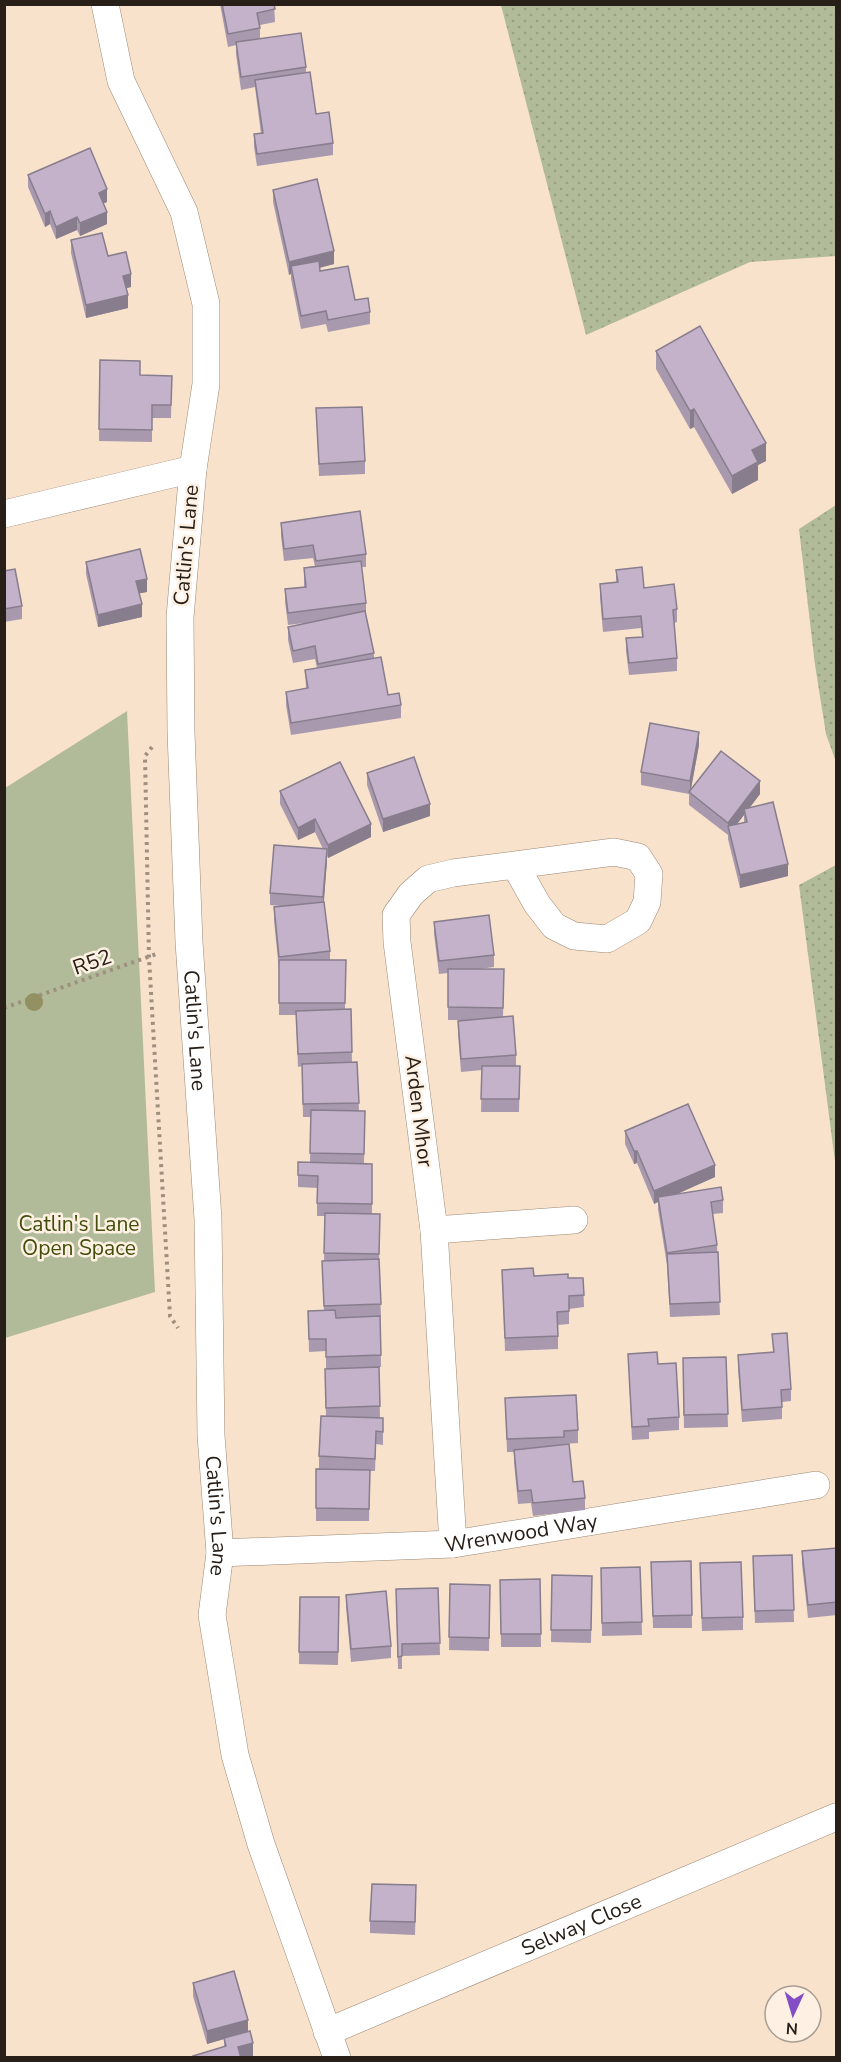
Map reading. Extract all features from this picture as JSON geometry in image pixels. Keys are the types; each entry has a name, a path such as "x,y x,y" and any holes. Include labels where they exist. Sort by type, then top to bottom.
{"street":[{"name":"Catlin's Lane","path":"105,4 121,81 184,212 206,304 206,384 192,469 180,617 180,704 189,942 208,1219 211,1435 220,1554 212,1615 235,1755 261,1844 338,2058"},
{"path":"4,514 192,469"},
{"name":"Arden Mhor","path":"453,1544 434,1230 397,942 396,915 411,894 428,879 453,873 614,852 638,856 649,874 647,902 638,921 607,939 574,936 554,926 537,904 515,865"},
{"path":"434,1230 574,1220"},
{"name":"Wrenwood Way","path":"220,1554 453,1544 816,1485"},
{"name":"Selway Close","path":"327,2032 837,1817"}],"path":[{"path":"180,704 145,756 149,958 170,1316 183,1335"},
{"name":"R52","path":"4,1008 189,942"}],"green space":[{"path":"501,5 836,5 836,256 750,262 586,335"},
{"path":"836,505 836,762 826,734 815,665 799,529"},
{"name":"Catlin's Lane Open Space","path":"127,711 155,1292 5,1338 5,788"},
{"path":"836,865 836,1169 799,885"}],"building":[{"path":"222,4 274,4 275,9 257,13 260,28 228,34"},
{"path":"301,33 306,67 241,77 236,42"},
{"path":"310,72 316,114 329,112 333,143 257,154 254,134 263,133 255,80"},
{"path":"90,148 107,189 99,193 107,212 80,223 77,217 56,227 50,211 45,214 28,175"},
{"path":"317,179 334,251 289,262 273,190"},
{"path":"102,233 108,256 126,252 131,274 123,276 128,295 86,305 71,240"},
{"path":"319,261 320,271 348,266 355,300 368,298 370,312 328,320 326,311 301,316 291,266"},
{"path":"700,326 766,443 752,450 758,462 732,476 694,409 690,411 656,351"},
{"path":"100,360 140,361 140,375 172,376 171,405 152,405 152,430 99,429"},
{"path":"362,407 365,461 319,464 316,408"},
{"path":"360,511 366,554 316,561 313,545 284,549 281,523"},
{"path":"140,549 147,579 136,581 142,604 98,615 86,562"},
{"path":"361,561 366,603 288,613 285,589 306,587 304,568"},
{"path":"642,567 644,588 674,584 677,609 673,610 677,658 629,663 626,638 643,637 641,616 603,619 600,584 618,582 616,570"},
{"path":"15,569 22,606 4,609 4,571"},
{"path":"365,611 374,653 318,664 315,646 293,651 288,627"},
{"path":"381,657 388,695 399,693 401,705 291,723 286,692 308,688 305,670"},
{"path":"650,723 699,732 690,781 641,772"},
{"path":"721,751 760,781 728,823 689,792"},
{"path":"414,757 430,804 383,819 367,773"},
{"path":"340,762 371,824 328,845 315,819 298,828 280,791"},
{"path":"773,802 788,864 740,875 728,826 747,822 744,809"},
{"path":"274,845 327,849 323,897 270,893"},
{"path":"324,902 330,951 279,957 274,907"},
{"path":"489,915 494,955 439,961 434,922"},
{"path":"279,960 346,960 345,1003 279,1003"},
{"path":"448,969 504,969 503,1008 448,1007"},
{"path":"351,1009 352,1052 298,1054 296,1011"},
{"path":"513,1016 516,1055 461,1059 458,1021"},
{"path":"357,1062 359,1103 303,1104 302,1064"},
{"path":"482,1066 520,1066 519,1099 481,1099"},
{"path":"688,1104 715,1165 654,1191 637,1151 634,1151 625,1131"},
{"path":"311,1110 365,1111 364,1154 310,1153"},
{"path":"298,1162 372,1164 372,1204 317,1203 318,1176 298,1175"},
{"path":"721,1187 723,1200 711,1202 717,1245 667,1253 658,1197"},
{"path":"325,1213 380,1214 379,1254 324,1253"},
{"path":"718,1252 720,1302 670,1304 667,1254"},
{"path":"379,1259 381,1304 324,1306 322,1261"},
{"path":"533,1268 534,1276 568,1274 568,1278 583,1278 584,1295 569,1296 569,1311 557,1312 558,1336 505,1338 502,1270"},
{"path":"335,1310 336,1318 380,1316 381,1355 326,1357 326,1339 309,1339 308,1311"},
{"path":"787,1333 791,1389 781,1390 782,1407 742,1410 738,1355 774,1352 772,1334"},
{"path":"657,1352 658,1364 676,1363 679,1417 648,1419 649,1426 632,1427 628,1354"},
{"path":"726,1357 728,1414 684,1415 683,1358"},
{"path":"379,1367 380,1406 326,1408 325,1369"},
{"path":"576,1395 578,1430 564,1431 564,1437 507,1439 505,1398"},
{"path":"321,1416 383,1418 383,1432 376,1431 375,1459 319,1456"},
{"path":"569,1444 573,1482 583,1481 585,1498 533,1503 531,1490 518,1491 514,1450"},
{"path":"316,1469 370,1470 369,1509 316,1508"},
{"path":"837,1548 837,1602 808,1605 802,1551"},
{"path":"792,1555 794,1610 755,1611 753,1556"},
{"path":"691,1561 692,1615 653,1616 651,1562"},
{"path":"741,1562 743,1617 702,1618 700,1563"},
{"path":"640,1567 642,1622 602,1623 601,1568"},
{"path":"552,1575 592,1576 591,1630 551,1630"},
{"path":"540,1579 541,1634 501,1634 500,1580"},
{"path":"450,1584 490,1585 489,1638 449,1637"},
{"path":"438,1588 440,1643 402,1644 402,1656 398,1657 396,1589"},
{"path":"386,1591 391,1646 351,1649 346,1595"},
{"path":"300,1597 339,1597 338,1652 299,1652"},
{"path":"372,1884 416,1885 415,1922 370,1921"},
{"path":"234,1971 248,2020 207,2031 193,1983"},
{"path":"250,2031 253,2043 238,2047 241,2058 194,2058 193,2056 226,2046 224,2038"}]}
